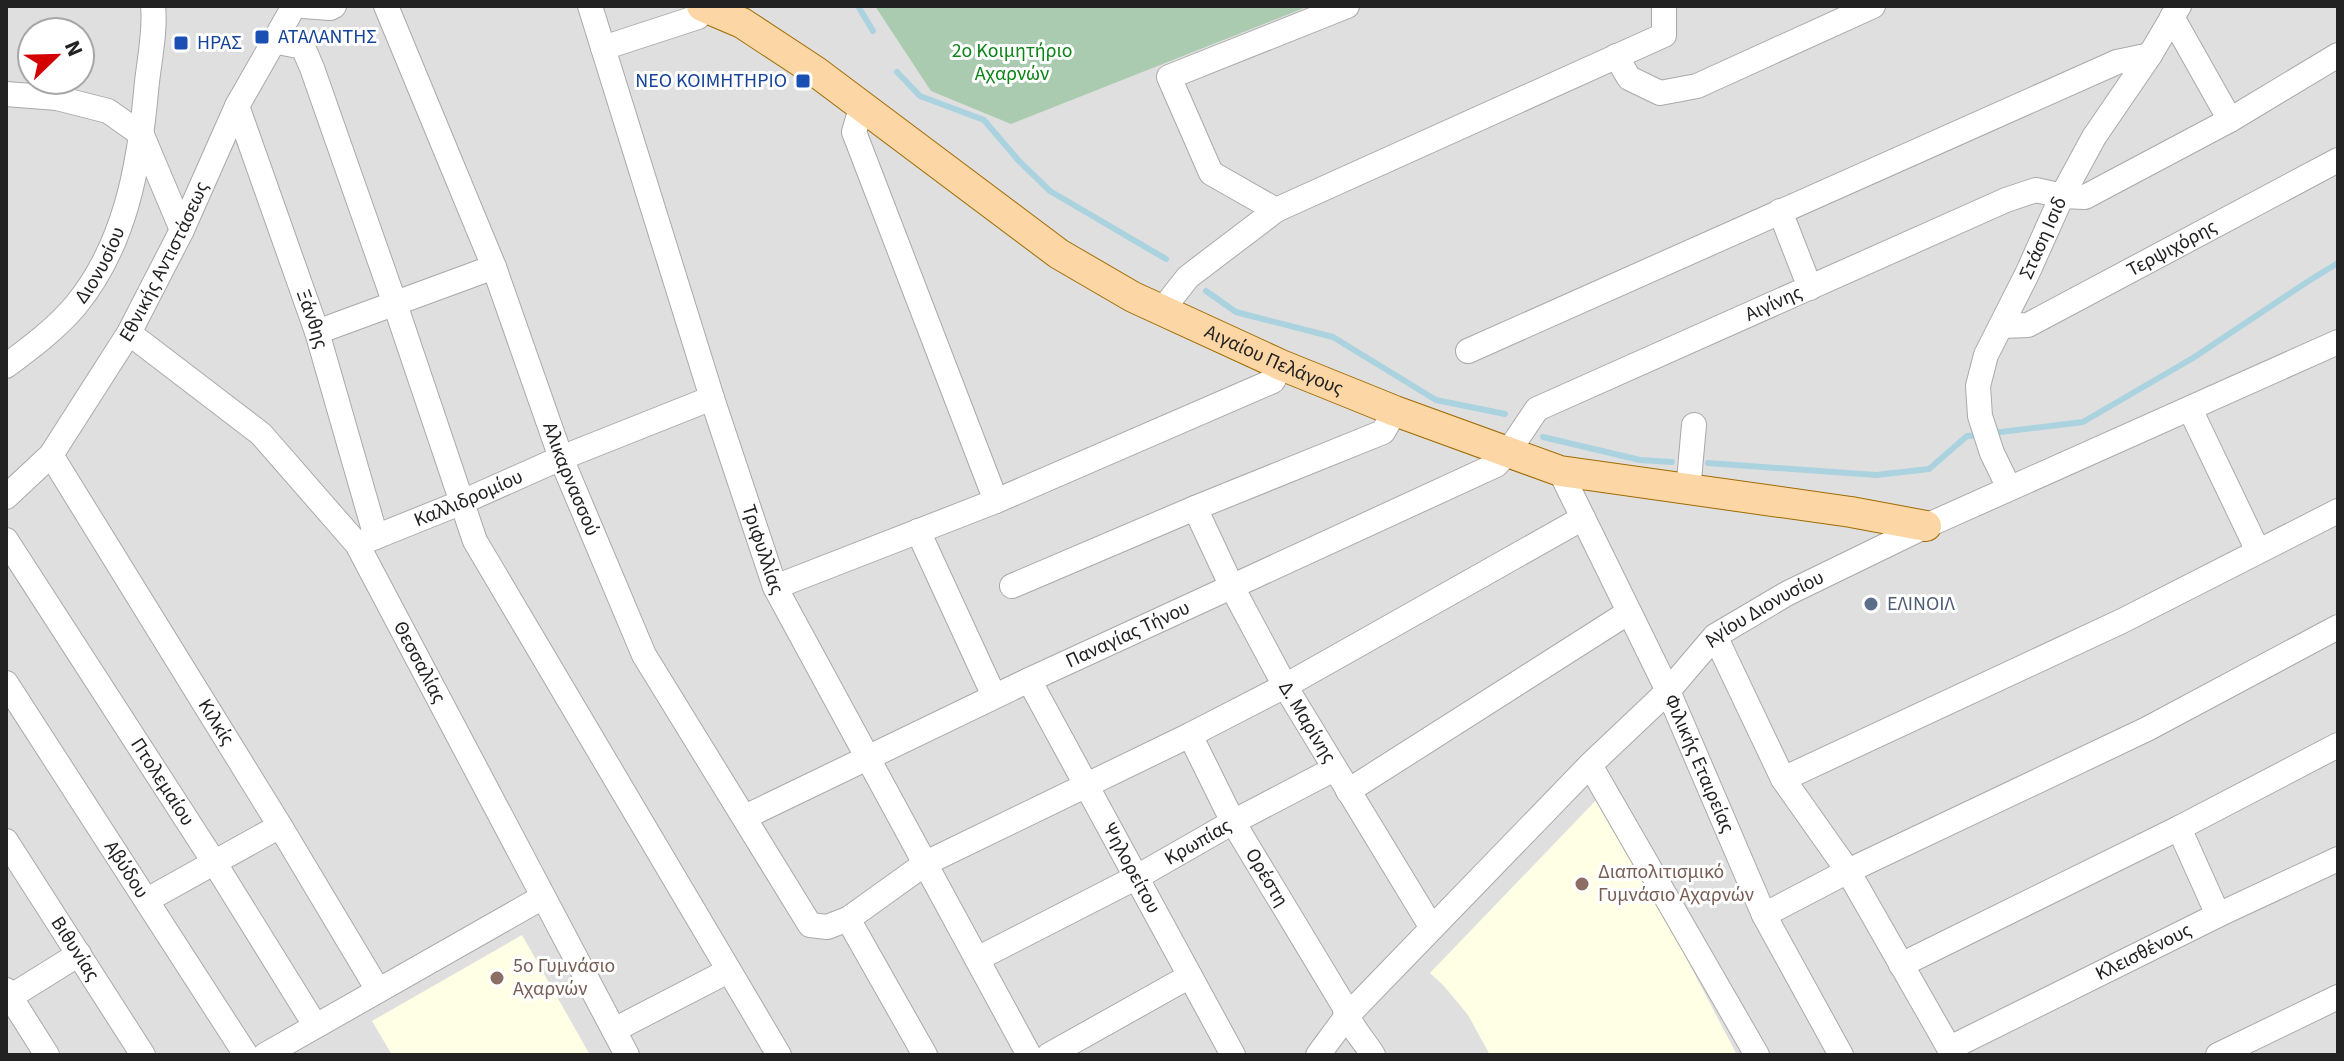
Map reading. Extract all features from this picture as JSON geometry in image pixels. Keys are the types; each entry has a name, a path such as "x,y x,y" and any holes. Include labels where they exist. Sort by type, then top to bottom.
{"main road":[{"name":"Αιγαίου Πελάγους","path":"702,6 742,23 862,105 1059,254 1133,297 1281,365 1395,411 1560,471 1851,512 1926,526"}],"street":[{"name":"Διονυσίου","path":"6,366 74,307 106,258 131,190 142,135 153,6"},
{"name":"Εθνικής Αντιστάσεως","path":"6,497 51,455 129,333 182,230 237,106 294,6"},
{"path":"303,6 334,6"},
{"name":"Αλικαρνασσού","path":"386,6 494,267 561,458 644,655 810,925 827,927 848,919"},
{"name":"Τριφυλλίας","path":"590,6 712,398 775,587 1029,1055"},
{"path":"603,48 698,17 702,6"},
{"path":"1276,210 1211,173 1169,77 1347,6"},
{"path":"1616,56 1629,78 1660,93 1697,86 1873,6"},
{"path":"1162,310 1188,277 1276,210 1664,35 1665,7"},
{"path":"2176,11 2230,120"},
{"name":"Στάση Ισιδ","path":"2009,488 1992,453 1980,416 1978,386 1986,355 2062,196 2094,137 2176,11"},
{"path":"273,41 303,47 312,68 475,541 779,1055"},
{"path":"1468,351 2117,62 2150,55"},
{"name":"Αιγίνης","path":"1508,452 1537,409 2006,200 2036,190 2085,197 2230,120 2338,55"},
{"path":"6,94 57,98 108,111 142,135 182,230"},
{"path":"862,105 854,132 996,501"},
{"name":"Ξάνθης","path":"237,106 317,332 366,540"},
{"name":"Τερψιχόρης","path":"2001,326 2028,325 2338,160"},
{"path":"1780,211 1810,288"},
{"path":"317,332 494,267"},
{"name":"Θεσσαλίας","path":"129,333 261,434 366,540 543,897 627,1055"},
{"name":"Αγίου Διονυσίου","path":"1318,1055 1346,1017 1590,765 1668,691 1715,636 1788,593 1926,526 2338,342"},
{"path":"775,587 996,501 1273,381 1281,365"},
{"name":"Καλλιδρομίου","path":"366,540 712,398"},
{"path":"2190,409 2258,551"},
{"path":"1012,586 1383,432 1395,411"},
{"path":"1688,491 1694,425"},
{"name":"Παναγίας Τήνου","path":"745,817 994,696 1496,465 1508,452"},
{"name":"Κιλκίς","path":"51,455 378,990"},
{"name":"Φιλικής Εταιρείας","path":"1560,471 1668,691 1764,915 1841,1055"},
{"name":"Δ. Μαρίνης","path":"1195,508 1232,587 1285,686 1432,928"},
{"path":"1783,779 2122,621 2338,511"},
{"path":"925,1055 848,919 926,863 1285,686 1583,518"},
{"path":"918,531 994,696"},
{"name":"Πτολεμαίου","path":"6,540 214,862 315,1025"},
{"path":"1348,791 1629,612"},
{"path":"1764,915 1848,871 2147,729 2338,627"},
{"path":"1715,636 1783,779 1848,871 1952,1051"},
{"name":"Ψηλορείτου","path":"1029,680 1233,1055"},
{"name":"Αβύδου","path":"6,683 246,1055"},
{"name":"Ορέστη","path":"1190,735 1233,822 1344,1006 1346,1017 1373,1055"},
{"path":"1901,965 2179,828 2338,745"},
{"path":"1590,765 1757,1055"},
{"name":"Κρωπίας","path":"977,959 1137,877 1334,769"},
{"path":"147,900 280,826"},
{"path":"2179,828 2218,915"},
{"name":"Βιθυνίας","path":"6,841 143,1055"},
{"name":"Κλεισθένους","path":"1952,1051 2218,915 2338,859"},
{"path":"265,1055 298,1047 315,1025 543,897"},
{"path":"47,1055 8,994 79,954"},
{"path":"614,1030 728,971"},
{"path":"1049,1055 1190,976"},
{"path":"2218,1055 2272,1044 2338,997"}],"shaded area":[{"path":"6,6 2338,6 2338,1055 6,1055"},
{"name":"Διαπολιτισμικό Γυμνάσιο Αχαρνών","path":"1601,795 1737,1055 1490,1055 1468,1015 1430,973"},
{"name":"5ο Γυμνάσιο Αχαρνών","path":"522,935 590,1055 392,1055 372,1021"}],"green space":[{"name":"2ο Κοιμητήριο Αχαρνών","path":"875,6 1309,6 1011,124 931,91"}],"waterway":[{"path":"858,6 873,31"},
{"path":"897,72 920,96 984,120 1050,191 1166,259"},
{"path":"1992,433 2083,422 2193,358 2338,263"},
{"path":"1206,291 1236,312 1333,337 1436,400 1505,414"},
{"path":"1708,463 1876,475 1929,469 1967,436 1981,435"},
{"path":"1543,437 1640,460 1672,462"}],"place":[{"name":"ΑΤΑΛΑΝΤΗΣ","path":"262,37"},
{"name":"ΗΡΑΣ","path":"181,43"},
{"name":"ΝΕΟ ΚΟΙΜΗΤΗΡΙΟ","path":"803,81"},
{"name":"ΕΛΙΝΟΙΛ","path":"1871,604"},
{"name":"Διαπολιτισμικό Γυμνάσιο Αχαρνών","path":"1582,884"},
{"name":"5ο Γυμνάσιο Αχαρνών","path":"497,978"}]}
